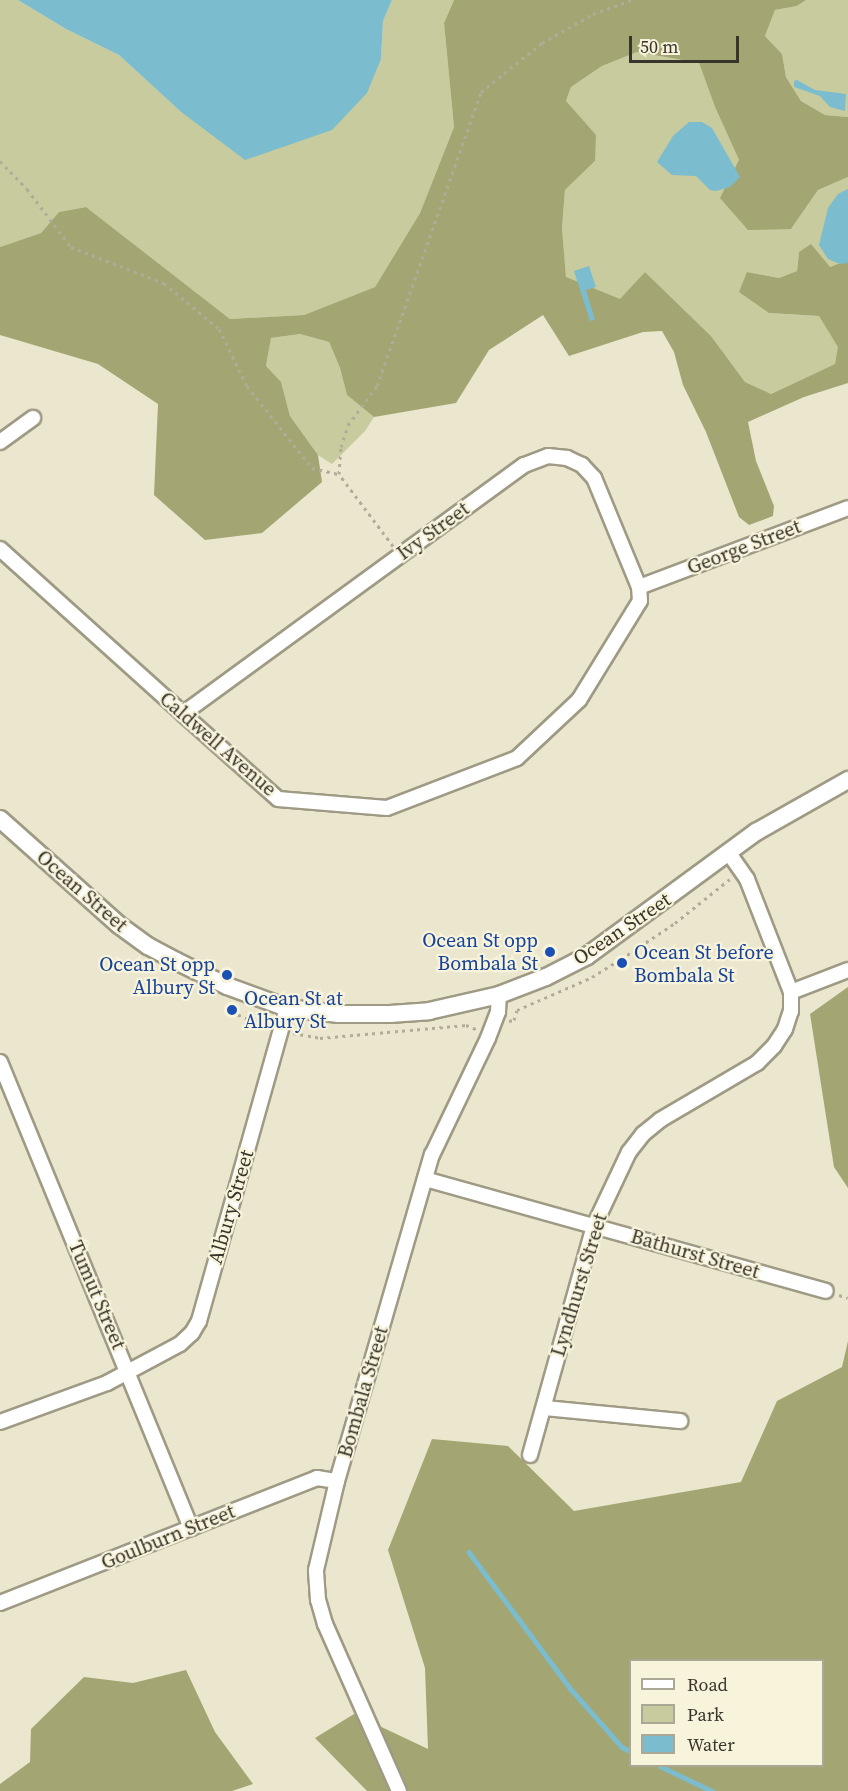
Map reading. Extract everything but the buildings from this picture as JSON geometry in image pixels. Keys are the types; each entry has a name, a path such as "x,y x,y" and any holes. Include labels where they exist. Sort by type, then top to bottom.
{"street":[{"path":"0,442 33,418"},
{"name":"Ivy Street","path":"183,714 524,465 548,456 567,458 582,465 594,478 639,587"},
{"name":"George Street","path":"639,587 848,508"},
{"name":"Caldwell Avenue","path":"0,549 278,799 387,808 517,758 579,700 640,601 639,587"},
{"name":"Ocean Street","path":"0,819 119,925 148,946 227,986 287,1008 339,1014 390,1014 429,1011 499,995 546,977 587,956 622,933 756,832 848,780"},
{"name":"Lyndhurst Street","path":"530,1455 594,1226 629,1152 643,1134 660,1120 757,1063 774,1046 785,1029 791,1011 791,992 747,879 728,852"},
{"path":"791,992 848,970"},
{"name":"Bombala Street","path":"399,1791 325,1624 318,1600 316,1570 337,1481 432,1155 488,1038 498,1012 499,995"},
{"name":"Albury Street","path":"0,1422 107,1383 180,1344 192,1333 199,1321 287,1008"},
{"name":"Tumut Street","path":"0,1062 129,1371 191,1528"},
{"name":"Bathurst Street","path":"425,1179 826,1291"},
{"path":"544,1408 680,1421"},
{"name":"Goulburn Street","path":"0,1603 317,1478 337,1481"}],"path":[{"path":"339,474 341,447 348,425 377,386 481,92 542,43 593,14 632,0"},
{"path":"0,161 27,189 71,247 164,283 219,328 247,386 312,468 339,474 400,555"}],"green space":[{"path":"0,0 18,0 66,29 119,55 180,111 381,59 383,21 392,0 454,0 444,23 454,127 420,213 375,287 304,315 230,319 86,207 59,212 41,233 0,247"},
{"path":"454,0 806,0 797,6 775,10 765,36 782,54 786,77 801,101 825,115 848,117 848,177 818,190 791,229 748,230 720,198 739,160 715,107 699,63 637,52 602,66 571,87 566,101 596,135 595,161 565,190 562,228 566,277 620,299 645,272 711,336 745,382 771,394 835,364 838,347 819,316 769,313 739,292 747,272 779,278 797,271 799,252 811,244 830,267 848,260 848,383 804,397 748,422 756,461 774,506 773,516 749,525 739,517 706,432 683,385 674,352 662,331 643,332 569,356 543,315 489,350 456,403 374,417 347,395 340,368 329,342 300,334 271,338 266,366 281,382 290,416 318,455 322,482 262,533 205,540 154,495 158,404 98,364 0,335 0,247 41,233 59,212 86,207 230,319 304,315 375,287 420,213 454,127 444,23"},
{"path":"806,0 848,0 848,117 825,115 801,101 786,77 782,54 765,36 775,10 797,6"},
{"path":"637,52 699,63 715,107 739,160 791,229 818,190 848,177 848,260 830,267 799,252 797,271 779,278 747,272 769,313 819,316 839,347 835,364 771,394 745,382 711,336 645,272 620,300 566,278 562,228 565,190 595,161 578,116 566,101 571,87 602,66"},
{"path":"300,334 329,342 340,368 347,395 374,417 365,431 332,464 318,455 290,416 281,383 266,366 271,338"},
{"path":"848,987 848,1188 834,1167 810,1014"},
{"path":"848,1341 848,1791 367,1791 315,1738 354,1714 428,1749 425,1668 388,1550 432,1439 508,1446 574,1511 741,1482 777,1401 842,1367"},
{"path":"186,1670 215,1732 253,1784 232,1791 0,1791 0,1784 30,1762 31,1729 84,1677 133,1683"}],"water":[{"path":"18,0 392,0 383,21 381,59 367,93 332,130 245,160 180,111 119,55 66,29"},
{"path":"797,80 815,90 846,94 845,111 830,107 820,96 794,87 794,81"},
{"path":"689,122 702,122 712,128 740,177 730,187 716,191 710,190 696,176 672,175 657,162 673,136"},
{"path":"848,189 848,263 840,264 828,259 819,245 828,208 838,194"},
{"path":"589,266 596,287 586,290 595,320 590,321 574,271"}],"waterway":[{"path":"469,1552 570,1688 622,1747 629,1750"},
{"path":"662,1767 712,1791"}],"place":[{"name":"Ocean St opp Bombala St","path":"550,952"},
{"name":"Ocean St before Bombala St","path":"622,963"},
{"name":"Ocean St opp Albury St","path":"227,975"},
{"name":"Ocean St at Albury St","path":"232,1010"}]}
